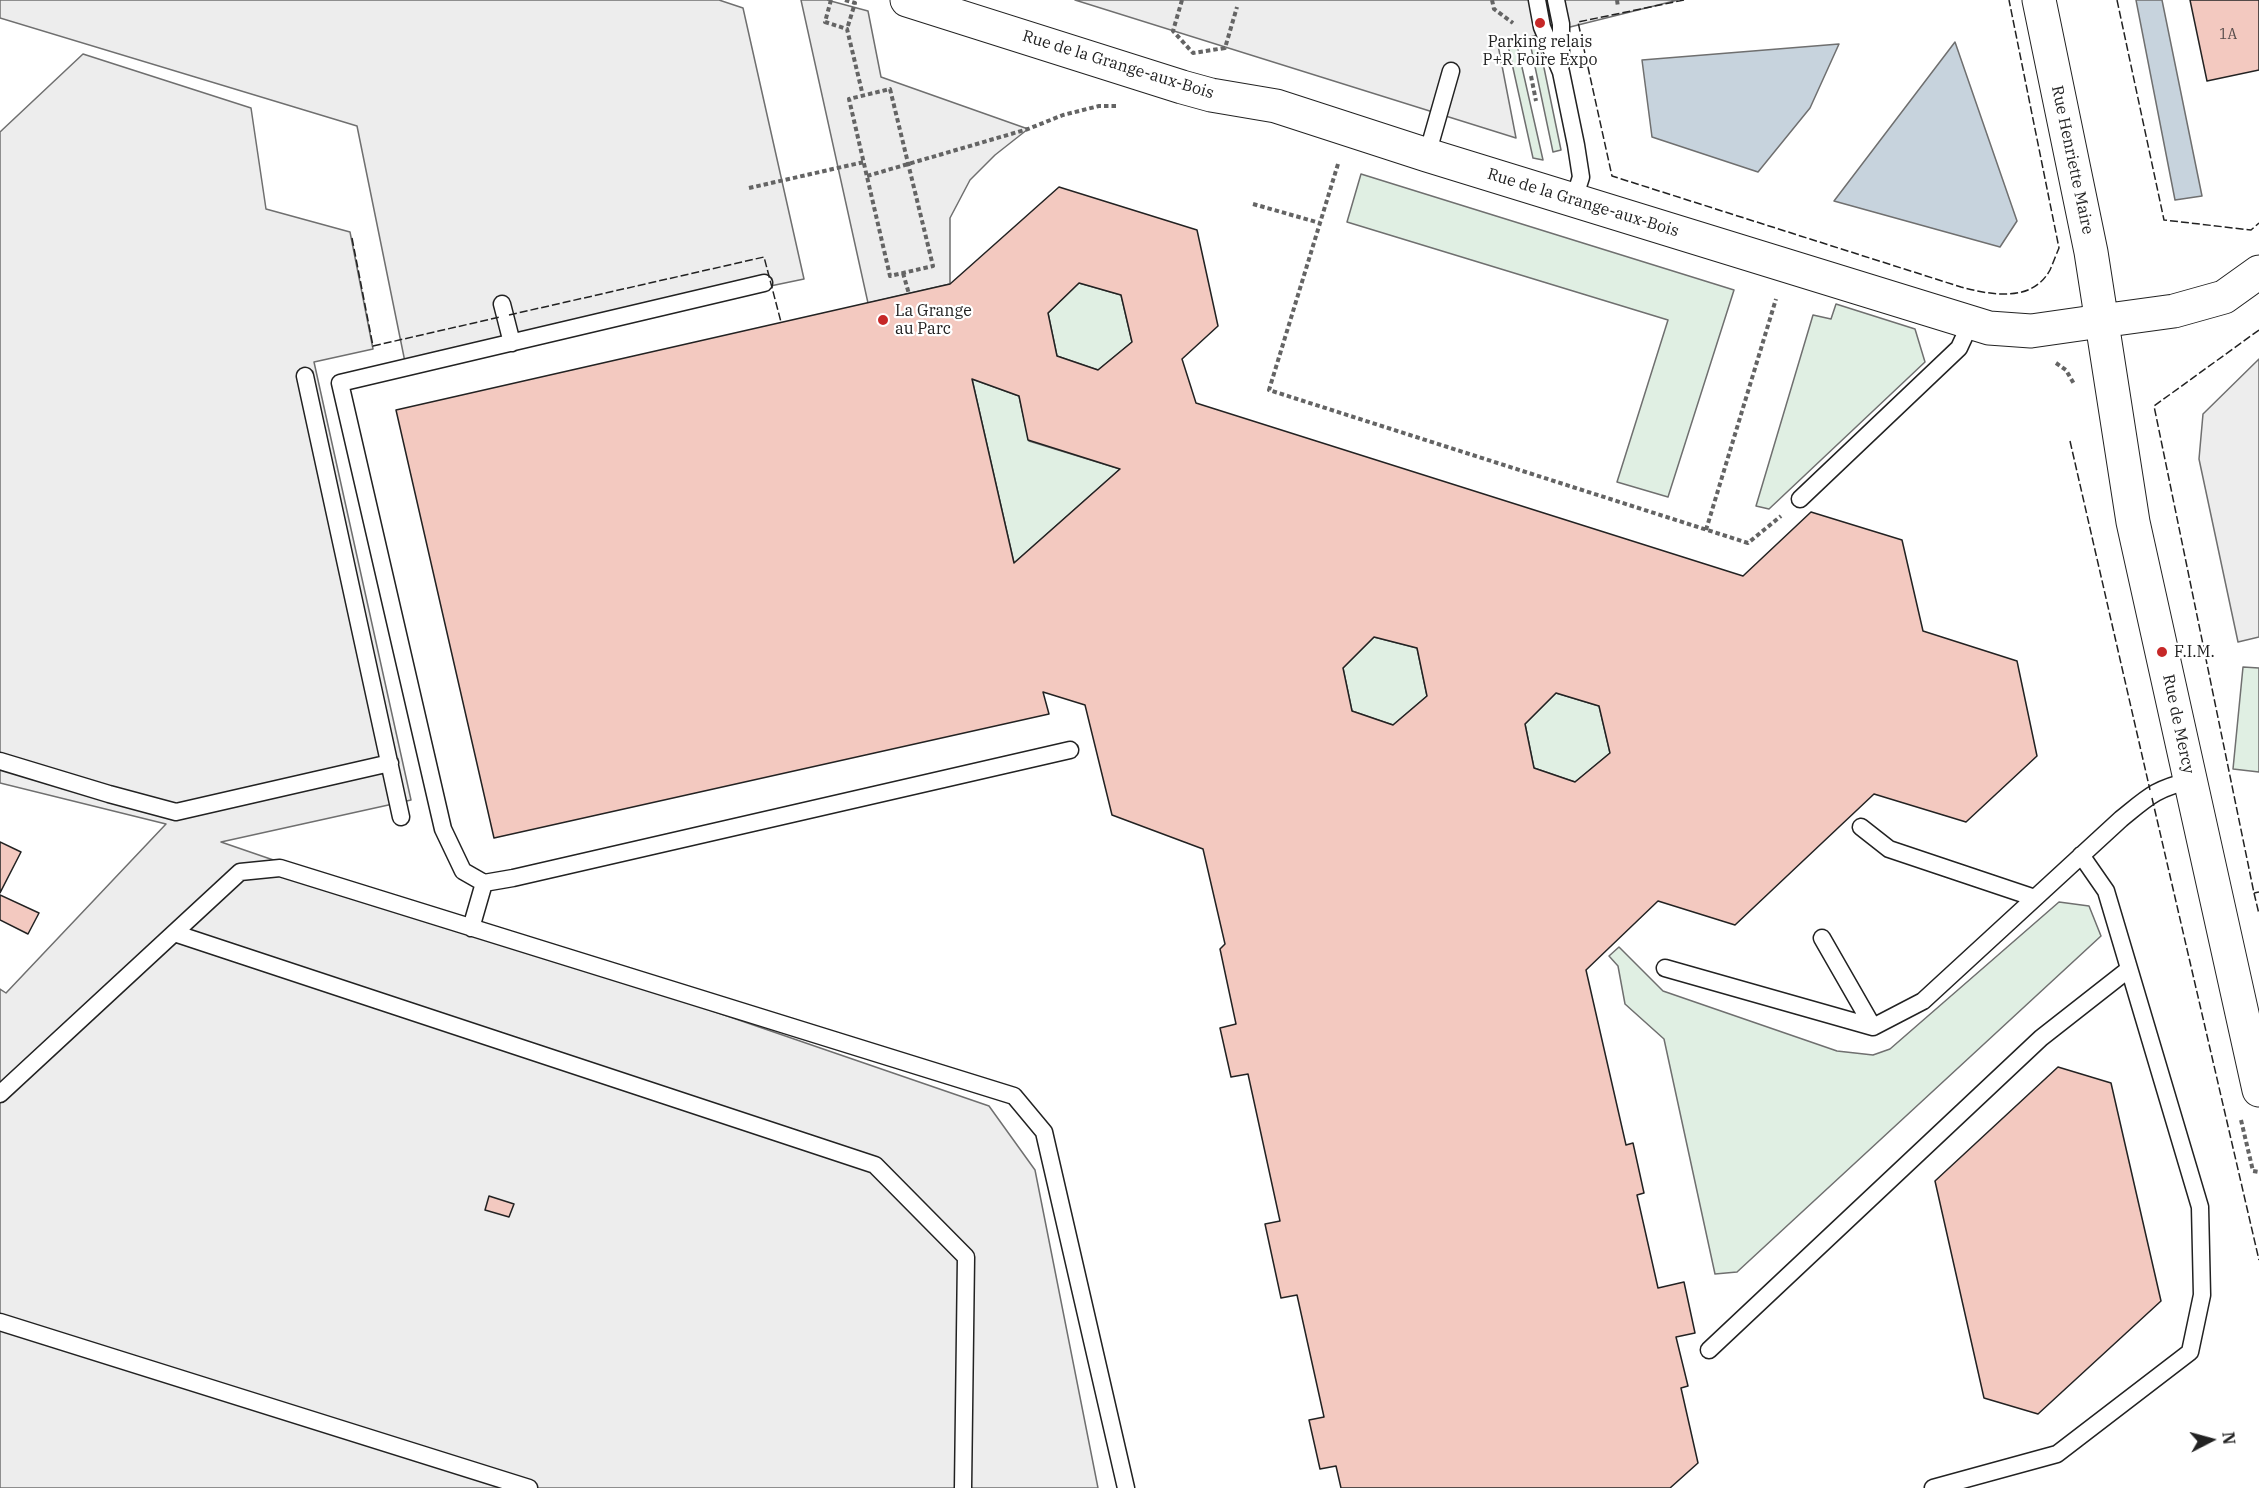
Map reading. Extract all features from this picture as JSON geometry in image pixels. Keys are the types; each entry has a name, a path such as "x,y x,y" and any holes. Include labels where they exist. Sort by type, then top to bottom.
{"street":[{"name":"Rue de la Grange-aux-Bois","path":"908,0 1182,87 1211,95 1276,106 1427,155 1989,328 2031,331 2174,311 2224,297 2259,272"},
{"name":"Rue Henriette Maire","path":"2039,0 2091,252 2102,321"},
{"name":"Rue de Mercy","path":"2102,321 2133,522 2190,781 2249,1102"}],"lane":[{"path":"1537,0 1542,27 1561,72"},
{"path":"1556,0 1561,24 1561,72 1581,177 1574,199"},
{"path":"1427,155 1451,72"},
{"path":"764,283 340,383 443,829 463,871 484,883 1070,750"},
{"path":"502,304 512,343"},
{"path":"1800,499 1959,348 1971,322"},
{"path":"305,376 401,817"},
{"path":"0,761 177,812 390,763"},
{"path":"1665,968 1873,1027 1923,1001 2081,855 2151,794 2167,785 2190,781"},
{"path":"1861,827 1889,849 2035,898"},
{"path":"1933,1488 2057,1454 2190,1352 2202,1295 2200,1207 2106,891 2081,855"},
{"path":"0,1094 240,872 280,868 1014,1096 1044,1132 1126,1488"},
{"path":"471,928 484,883"},
{"path":"174,933 875,1165 966,1257 963,1488"},
{"path":"1822,938 1873,1027"},
{"path":"1709,1350 2041,1038 2129,969"},
{"path":"0,1322 529,1488"}],"path":[{"path":"831,0 825,22 847,28"},
{"path":"845,0 855,3 847,28 863,96"},
{"path":"1182,0 1173,31 1193,53 1225,48 1237,7"},
{"path":"1492,0 1494,9 1520,28"},
{"path":"1617,0 1618,7"},
{"path":"1530,72 1537,105"},
{"path":"890,89 933,266 890,276 864,162 849,99 890,89"},
{"path":"867,176 1028,129 1063,115 1099,106 1121,106"},
{"path":"1340,157 1269,390 1749,543 1800,499"},
{"path":"749,188 864,162"},
{"path":"1253,204 1320,223"},
{"path":"903,273 909,294"},
{"path":"1706,530 1778,293"},
{"path":"2049,357 2066,370 2076,389"},
{"path":"2249,1102 2253,1171 2259,1172"}],"green space":[{"path":"1521,0 1530,0 1561,150 1553,152"},
{"path":"1503,23 1514,32 1543,160 1533,158"},
{"path":"1361,174 1734,290 1668,497 1617,482 1668,320 1347,222"},
{"path":"1079,283 1121,295 1132,342 1098,370 1057,356 1048,313"},
{"path":"1836,304 1915,329 1925,362 1769,509 1756,506 1813,315 1831,319"},
{"path":"972,379 1019,396 1029,441 1120,469 1014,563"},
{"path":"1374,637 1417,648 1427,696 1393,725 1352,711 1343,668"},
{"path":"2243,667 2259,668 2259,772 2233,769"},
{"path":"1556,693 1599,706 1610,753 1575,782 1534,768 1525,724"},
{"path":"2059,902 2089,906 2101,936 1737,1272 1715,1274 1664,1039 1625,1004 1618,966 1609,956 1619,947 1663,991 1837,1051 1873,1055 1890,1049"}],"shaded area":[{"path":"0,0 719,0 743,8 804,279 405,362 357,126 0,18"},
{"path":"801,0 827,0 868,11 881,77 1028,129 995,155 970,180 950,218 950,284 868,303"},
{"path":"1075,0 1678,0 1498,45 1516,138"},
{"path":"2136,0 2162,0 2202,196 2175,200"},
{"path":"1955,42 2017,221 2000,247 1834,201"},
{"path":"1839,44 1810,108 1758,172 1652,137 1642,60"},
{"path":"83,54 251,108 266,209 350,232 373,349 314,362 411,800 221,842 989,1106 1035,1170 1098,1488 0,1488 0,989 6,993 166,824 0,783 0,132"},
{"path":"2259,359 2259,637 2238,642 2199,459 2203,414"}],"building":[{"path":"2190,0 2259,0 2259,70 2207,81"},
{"path":"1059,187 1197,230 1218,326 1182,359 1196,403 1743,576 1811,512 1902,540 1923,631 2017,661 2037,756 1966,822 1874,794 1735,925 1658,901 1586,970 1626,1145 1633,1143 1644,1193 1637,1195 1658,1288 1684,1282 1695,1333 1676,1337 1688,1386 1681,1388 1698,1463 1670,1488 1341,1488 1336,1466 1320,1469 1309,1420 1324,1417 1297,1295 1281,1298 1265,1224 1280,1221 1248,1074 1231,1077 1220,1028 1236,1024 1220,949 1225,944 1203,849 1112,815 1085,705 1043,692 1049,714 494,838 396,410 950,284","holes":["1079,283 1121,295 1132,342 1098,370 1057,356 1048,313","972,379 1019,396 1028,440 1120,469 1014,563","1374,637 1417,648 1427,696 1393,725 1352,711 1343,668","1556,693 1599,706 1610,753 1575,782 1534,768 1525,724"]},
{"path":"0,842 21,852 0,893"},
{"path":"0,895 39,913 28,934 0,920"},
{"path":"2058,1067 2111,1083 2161,1301 2038,1414 1984,1398 1935,1181"},
{"path":"489,1196 514,1204 509,1217 485,1210"}],"fence":[{"path":"1684,0 1578,22 1612,176 1961,287 2010,294 2033,288 2042,281 2050,270 2059,248 2009,0"},
{"path":"2117,0 2164,220 2251,230 2259,223"},
{"path":"352,238 373,346 500,317"},
{"path":"509,315 764,257 781,322"},
{"path":"2259,330 2154,406 2254,893 2259,892"},
{"path":"2070,441 2150,790"},
{"path":"2152,798 2259,1260"},
{"path":"2254,893 2259,914"}],"place":[{"name":"Parking relais P+R Foire Expo","path":"1540,23"},
{"name":"La Grange au Parc","path":"883,320"},
{"name":"F.I.M.","path":"2162,652"}]}
